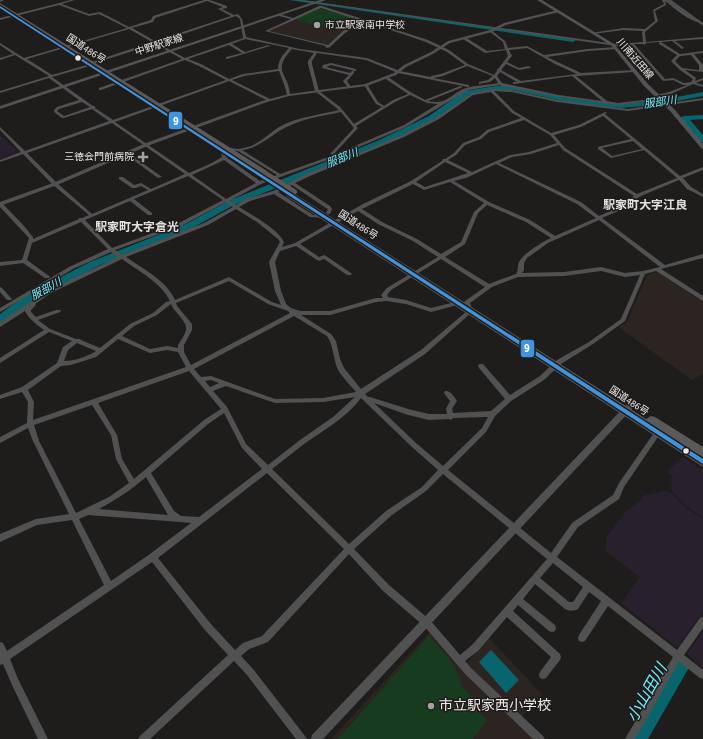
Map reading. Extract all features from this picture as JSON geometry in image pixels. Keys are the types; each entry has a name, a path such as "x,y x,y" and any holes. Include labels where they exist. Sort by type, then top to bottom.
{"highway":[{"name":"国道486号","path":"0,2 15,15"},
{"name":"国道486号","path":"0,7 119,81 191,128 261,177 292,190 326,215 627,409 703,453"},
{"name":"国道486号","path":"627,409 703,462"}],"main road":[{"name":"中野駅家線","path":"0,108 324,0"},
{"name":"川南近田線","path":"539,0 614,47 703,147"}],"street":[{"path":"0,19 74,0"},
{"path":"24,60 152,21 154,17 207,0 212,0 226,7 219,10 234,16"},
{"path":"296,0 313,4 614,47"},
{"path":"645,44 643,32 657,21 654,12 665,4 664,0 690,18 699,22"},
{"path":"669,0 703,26"},
{"path":"59,4 90,15 99,13 129,28 170,52 200,65 269,100"},
{"path":"313,4 417,37 440,47 467,64 495,76 502,87"},
{"path":"320,7 292,18 266,31 329,46"},
{"path":"24,261 31,238 0,204 55,184 148,144 269,100 289,95 366,85 399,72 405,66 432,53 449,42 558,12"},
{"path":"0,92 156,43 234,16 239,15 242,19 242,27 245,38"},
{"path":"280,15 292,18"},
{"path":"316,163 335,152 355,132 356,128 355,125 335,104 317,91 310,61 318,52 329,46 344,32 364,20"},
{"path":"592,33 623,29 646,30"},
{"path":"425,101 468,86 489,81 495,76 498,70 507,63 510,56 508,49 492,30"},
{"path":"496,35 507,33"},
{"path":"100,89 119,81 245,38 291,48 372,60 399,72 468,86"},
{"path":"464,38 486,52 527,47 581,74"},
{"path":"544,56 703,38"},
{"path":"673,41 682,48"},
{"path":"660,43 679,55 703,52"},
{"path":"0,44 52,76 49,77"},
{"path":"230,44 245,53"},
{"path":"633,45 664,80 673,79 684,84 693,83 703,86"},
{"path":"227,58 268,46"},
{"path":"289,95 288,88 279,70 279,64 291,48"},
{"path":"0,59 15,54"},
{"path":"681,69 702,71 701,65 691,54"},
{"path":"679,55 673,61 695,79 693,83"},
{"path":"696,59 703,58"},
{"path":"507,63 519,69 529,67"},
{"path":"349,87 345,81 355,70 331,64 324,66 324,68 351,74"},
{"path":"430,78 467,64"},
{"path":"0,161 56,143 114,120 248,74 279,70"},
{"path":"498,70 521,83"},
{"path":"0,325 23,308 40,298 122,256 206,224 235,206 248,200 275,192 292,190 308,175 403,136 438,118 472,94 521,83 573,75 634,71"},
{"path":"573,75 607,102"},
{"path":"49,77 114,120 225,200 259,221 280,238 282,242 272,262 278,291 284,306"},
{"path":"387,78 410,94 425,101 436,105 446,101"},
{"path":"551,134 580,126 604,115 611,110 643,109 662,101 670,94 703,79"},
{"path":"366,85 378,103 384,107"},
{"path":"0,306 71,268 113,249 179,225 225,200 261,177 279,175 316,163 406,126 467,89 502,87 618,104 703,98"},
{"path":"482,92 492,92 502,87 565,103 620,110"},
{"path":"492,92 508,108 551,134 558,144 570,154 637,196"},
{"path":"355,125 384,107 410,94"},
{"path":"83,100 58,108 55,111 63,117 94,107"},
{"path":"618,104 620,110"},
{"path":"30,242 131,198 189,175 225,153 240,151 262,142 289,124 341,111"},
{"path":"604,115 681,179 689,188 703,196"},
{"path":"278,250 297,244 359,208 413,182 455,154 464,144 480,138 488,131 524,119"},
{"path":"0,128 55,184 91,215"},
{"path":"634,140 599,148 611,157 645,149"},
{"path":"413,182 424,189 451,181 511,156 530,154 558,144"},
{"path":"240,151 279,175"},
{"path":"126,153 160,177"},
{"path":"444,160 471,173"},
{"path":"496,163 578,203 664,267"},
{"path":"518,275 521,270 521,263 525,257 554,238 619,209 637,196 681,179 703,168"},
{"path":"121,178 134,187 141,184 150,190"},
{"path":"451,181 487,203 528,221 554,238"},
{"path":"275,192 312,216 326,215"},
{"path":"131,198 150,214"},
{"path":"386,299 384,295 389,289 463,243 476,212 487,203"},
{"path":"359,208 488,286"},
{"path":"81,220 96,236 158,282 170,295 178,312 189,324 189,330 180,350 190,368 225,409 244,446 349,549 386,588 427,623 469,672 540,739"},
{"path":"297,244 319,259 324,257 349,274"},
{"path":"3,659 153,557 267,468 302,442 322,430 364,396 364,391 423,352 465,305 488,286 500,280 518,275 564,274 594,270 608,270 625,275 643,273 703,256"},
{"path":"0,264 24,261 47,277"},
{"path":"0,270 7,264"},
{"path":"0,310 47,277 67,267 71,268"},
{"path":"658,269 703,299"},
{"path":"143,739 246,646 265,639 349,549 389,513 424,489 484,430 493,414 509,399 542,378 557,364 591,343 623,320 643,273"},
{"path":"0,398 24,389 60,364 84,359 100,350 132,325 155,314 172,301 178,301 229,280 270,303 284,306 329,335 341,369 364,396 414,445 442,470 515,529 703,675"},
{"path":"0,289 11,301 23,308"},
{"path":"40,298 40,300 28,309 28,312 35,319 48,330 78,340 100,350"},
{"path":"0,440 30,424 190,368 294,312 330,313 376,300 386,299 406,302 431,310 465,305"},
{"path":"35,319 58,311"},
{"path":"0,361 48,330"},
{"path":"117,336 150,351 167,348 180,350"},
{"path":"60,364 65,349 78,340"},
{"path":"481,366 509,399"},
{"path":"200,379 211,378 274,401 323,400 364,396 408,412 429,417 493,414"},
{"path":"210,390 226,383"},
{"path":"24,389 31,402 30,424 36,441 109,586"},
{"path":"447,393 454,401 449,409 451,417"},
{"path":"94,402 114,435 120,459 133,484"},
{"path":"0,538 36,522 73,517 112,499 133,484 206,422 225,409"},
{"path":"316,739 427,623 627,409"},
{"path":"460,660 475,648 535,579 575,525 616,497 621,485 658,432"},
{"path":"147,472 171,513 180,519"},
{"path":"86,512 200,521"},
{"path":"153,557 207,626 236,655 302,739"},
{"path":"535,579 568,606 574,606 588,586"},
{"path":"517,599 552,628"},
{"path":"582,638 607,600"},
{"path":"507,611 557,657 543,675"},
{"path":"630,739 678,656 703,621"},
{"path":"0,646 3,659 43,739"}],"shaded area":[{"name":"市立駅家南中学校","path":"319,8 362,20 342,32 327,45 269,31"},
{"path":"0,135 1,136 19,152 0,159"},
{"path":"655,272 660,273 703,301 703,374 692,380 620,328 620,326 627,322 647,275"},
{"path":"683,457 703,470 703,518 686,506 671,490 672,475 669,475 668,470"},
{"path":"665,491 670,492 686,508 703,519 703,612 677,647 621,603 640,577 606,552 606,538 626,511 643,499 642,496"},
{"path":"703,631 703,668 687,654"},
{"name":"市立駅家西小学校","path":"430,632 451,653 464,673 534,739 331,739"},
{"name":"市立駅家西小学校","path":"489,638 542,694 522,717 468,666 467,663"}],"green space":[{"path":"321,9 361,20 339,30 299,21 296,17"},
{"name":"市立駅家西小学校","path":"429,636 448,656 460,677 461,686 478,703 475,708 487,720 473,739 338,739"}],"water":[{"path":"491,650 519,680 506,693 479,662"}],"waterway":[{"path":"292,0 573,40"},
{"name":"服部川","path":"0,320 30,298 94,264 191,225 231,203 380,143 432,118 467,93 496,88 513,88 567,100 620,106 656,103 703,94"},
{"path":"703,117 684,118 703,140"},
{"name":"小山田川","path":"638,739 682,664"}],"transit line":[{"name":"9","path":"0,7 703,462"}],"place":[{"name":"市立駅家南中学校","path":"317,25"},
{"name":"三徳会門前病院","path":"143,157"},
{"name":"市立駅家西小学校","path":"431,706"}],"district":[{"name":"駅家町大字江良","path":"645,205"},
{"name":"駅家町大字倉光","path":"137,227"}]}
